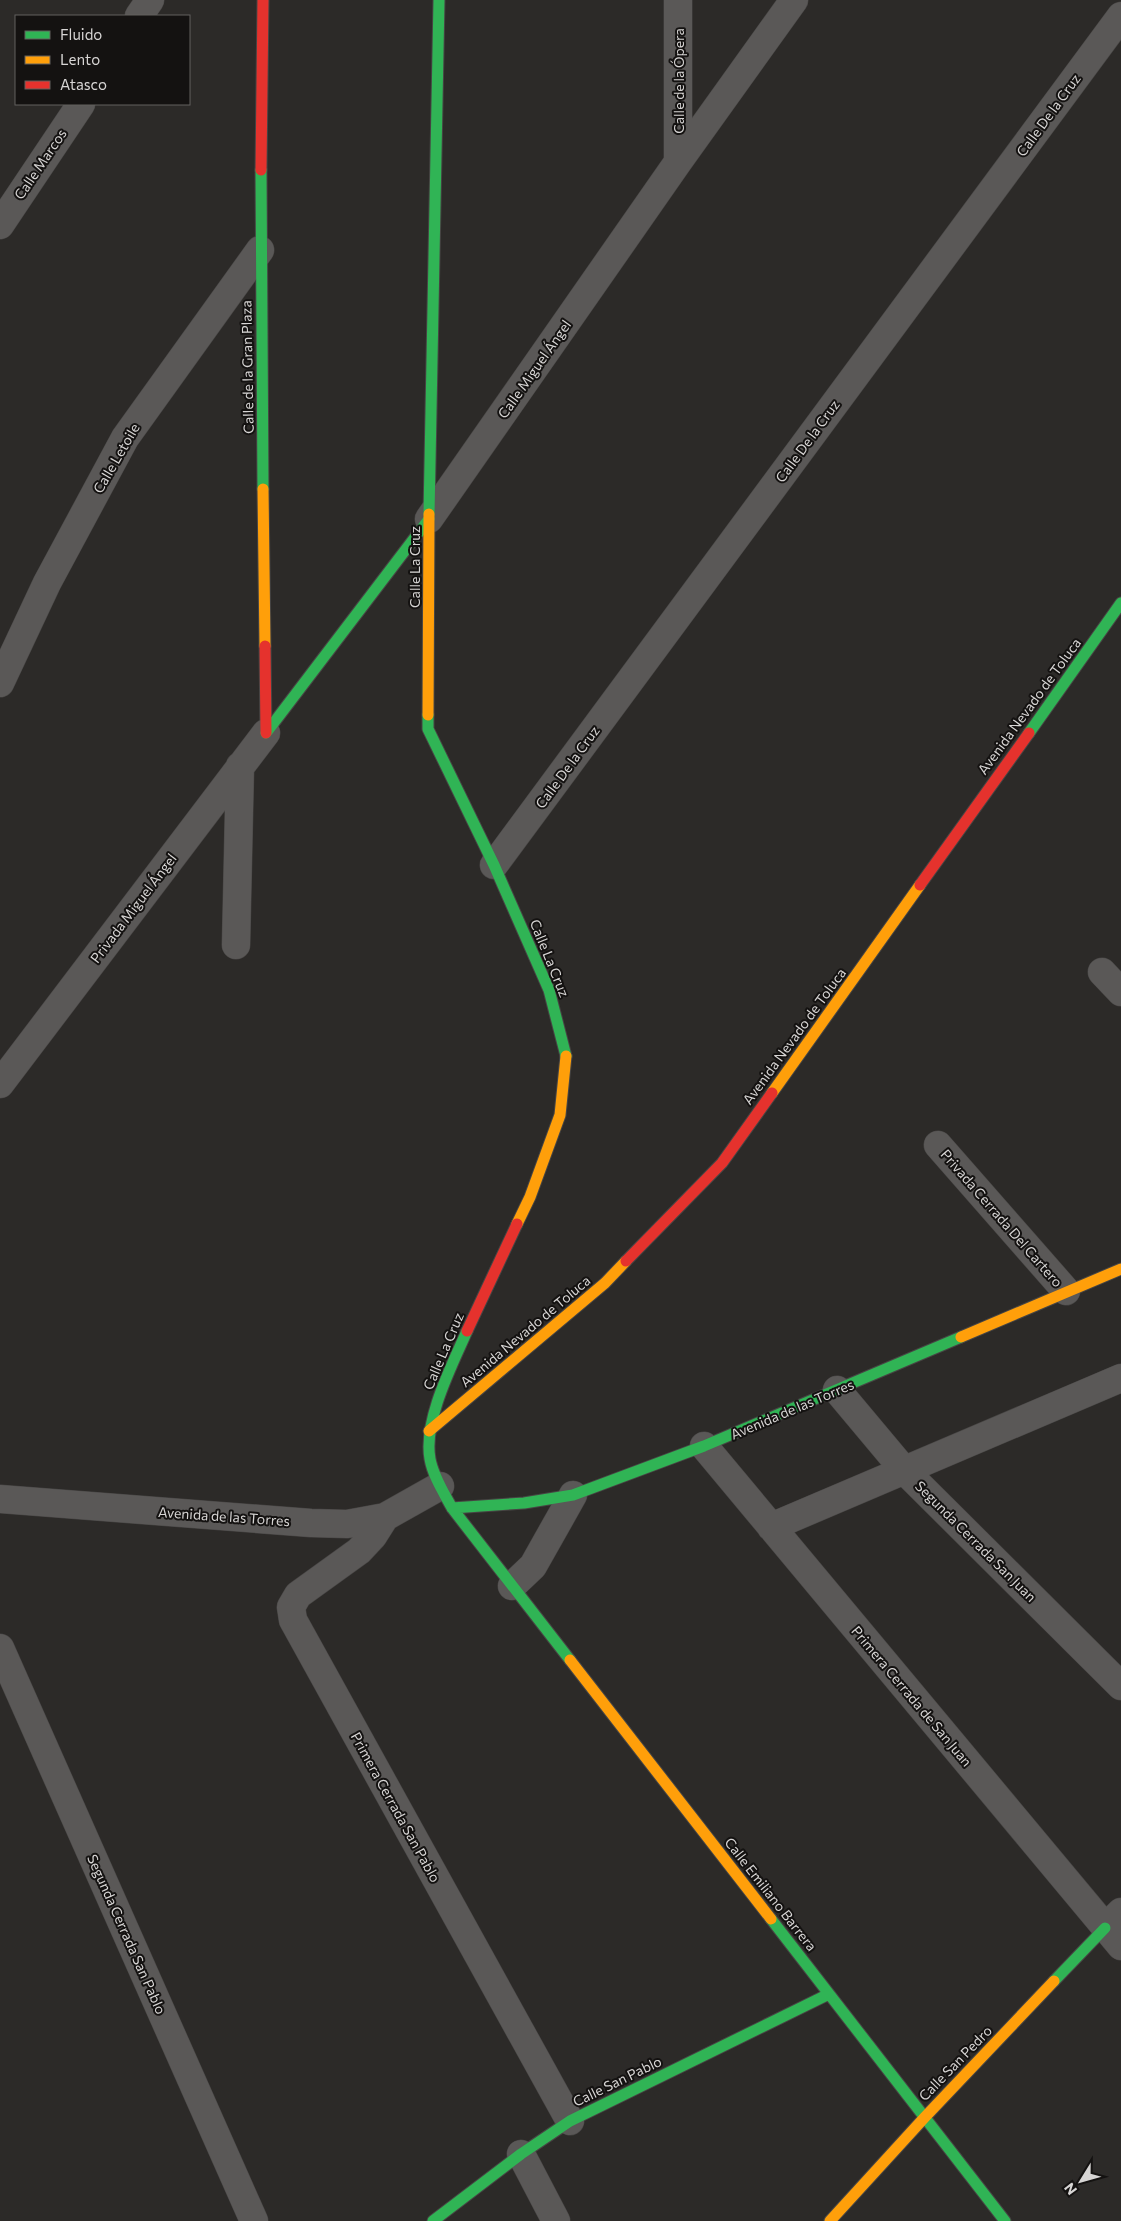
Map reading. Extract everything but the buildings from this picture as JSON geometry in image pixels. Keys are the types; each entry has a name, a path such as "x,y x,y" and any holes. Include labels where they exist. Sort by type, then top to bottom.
{"street":[{"path":"140,15 150,0"},
{"name":"Calle de la Gran Plaza","path":"263,0 260,250 266,734"},
{"path":"429,519 439,0"},
{"name":"Calle de la Ópera","path":"678,0 678,162"},
{"name":"Calle Miguel Ángel","path":"266,734 429,519 678,162 794,0"},
{"name":"Calle De la Cruz","path":"494,865 1121,16"},
{"name":"Calle Marcos","path":"0,225 80,105"},
{"name":"Calle Letoile","path":"0,684 47,583 125,438 260,250"},
{"name":"Calle La Cruz","path":"429,519 428,729 494,865 549,990 567,1059 560,1115 534,1188 448,1373 429,1431 430,1459 446,1497"},
{"name":"Avenida Nevado de Toluca","path":"429,1431 605,1283 722,1163 1121,603"},
{"name":"Privada Miguel Ángel","path":"0,1084 266,734"},
{"path":"236,944 240,766"},
{"path":"1102,972 1121,992"},
{"name":"Privada Cerrada Del Cartero","path":"938,1145 1066,1291"},
{"name":"Avenida de las Torres","path":"0,1499 311,1523 347,1524 385,1517 446,1497 524,1503 573,1495 704,1446 1121,1269"},
{"path":"771,1526 1121,1378"},
{"name":"Segunda Cerrada San Juan","path":"837,1390 904,1470 1121,1686"},
{"name":"Primera Cerrada de San Juan","path":"704,1446 1116,1929"},
{"path":"446,1497 512,1586 533,1566 573,1495"},
{"name":"Primera Cerrada San Pablo","path":"385,1517 373,1536 359,1551 298,1595 291,1608 293,1620 570,2121"},
{"name":"Calle Emiliano Barrera","path":"512,1586 1005,2221"},
{"name":"Segunda Cerrada San Pablo","path":"0,1648 254,2221"},
{"name":"Calle San Pedro","path":"830,2221 925,2117 1116,1929"},
{"name":"Calle San Pablo","path":"433,2221 521,2154 570,2121 829,1994"},
{"path":"521,2154 556,2221"}],"traffic: fast":[{"path":"429,514 439,0"},
{"path":"261,170 263,489"},
{"path":"266,733 429,519"},
{"path":"1029,733 1121,603"},
{"path":"428,715 428,729 494,865 549,990 566,1056"},
{"path":"467,1331 447,1376 435,1411 429,1444 431,1465 452,1508 570,1660"},
{"path":"452,1508 524,1503 573,1495 704,1446 961,1337"},
{"path":"771,1919 1005,2221"},
{"path":"1054,1981 1105,1928"},
{"path":"433,2221 521,2154 570,2121 829,1994"}],"traffic: slow":[{"path":"263,489 265,646"},
{"path":"428,715 429,514"},
{"path":"772,1093 920,885"},
{"path":"517,1224 530,1197 560,1115 566,1056"},
{"path":"429,1431 605,1283 626,1261"},
{"path":"961,1337 1121,1269"},
{"path":"570,1660 771,1919"},
{"path":"830,2221 925,2117 1054,1981"}],"traffic: jam":[{"path":"261,170 263,0"},
{"path":"265,646 266,733"},
{"path":"920,885 1029,733"},
{"path":"626,1261 722,1163 772,1093"},
{"path":"467,1331 517,1224"}]}
